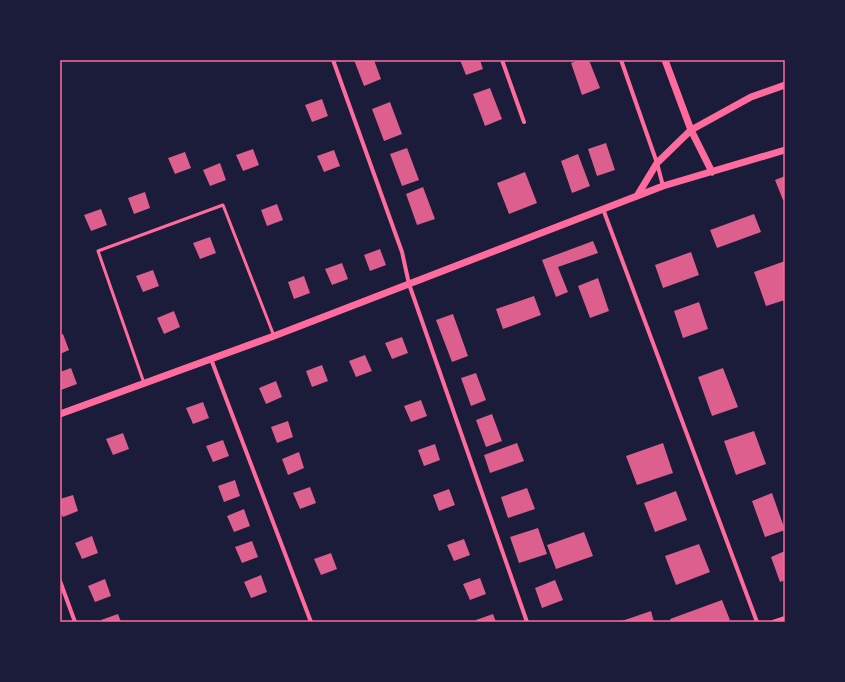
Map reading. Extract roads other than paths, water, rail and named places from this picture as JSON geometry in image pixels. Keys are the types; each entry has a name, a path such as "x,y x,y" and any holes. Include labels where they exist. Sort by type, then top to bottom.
{"street":[{"path":"333,60 402,252 409,284 527,622"},
{"path":"502,60 524,122"},
{"path":"621,60 657,163 663,186"},
{"path":"665,60 691,130 712,172"},
{"path":"637,196 657,163 691,130 751,97 785,85"},
{"path":"60,414 211,357 274,336 663,186 785,150"},
{"path":"602,209 757,622"},
{"path":"211,357 311,622"},
{"path":"60,581 76,622"},
{"path":"773,622 785,618"}],"lane":[{"path":"144,383 98,251 223,205 274,336"}]}
